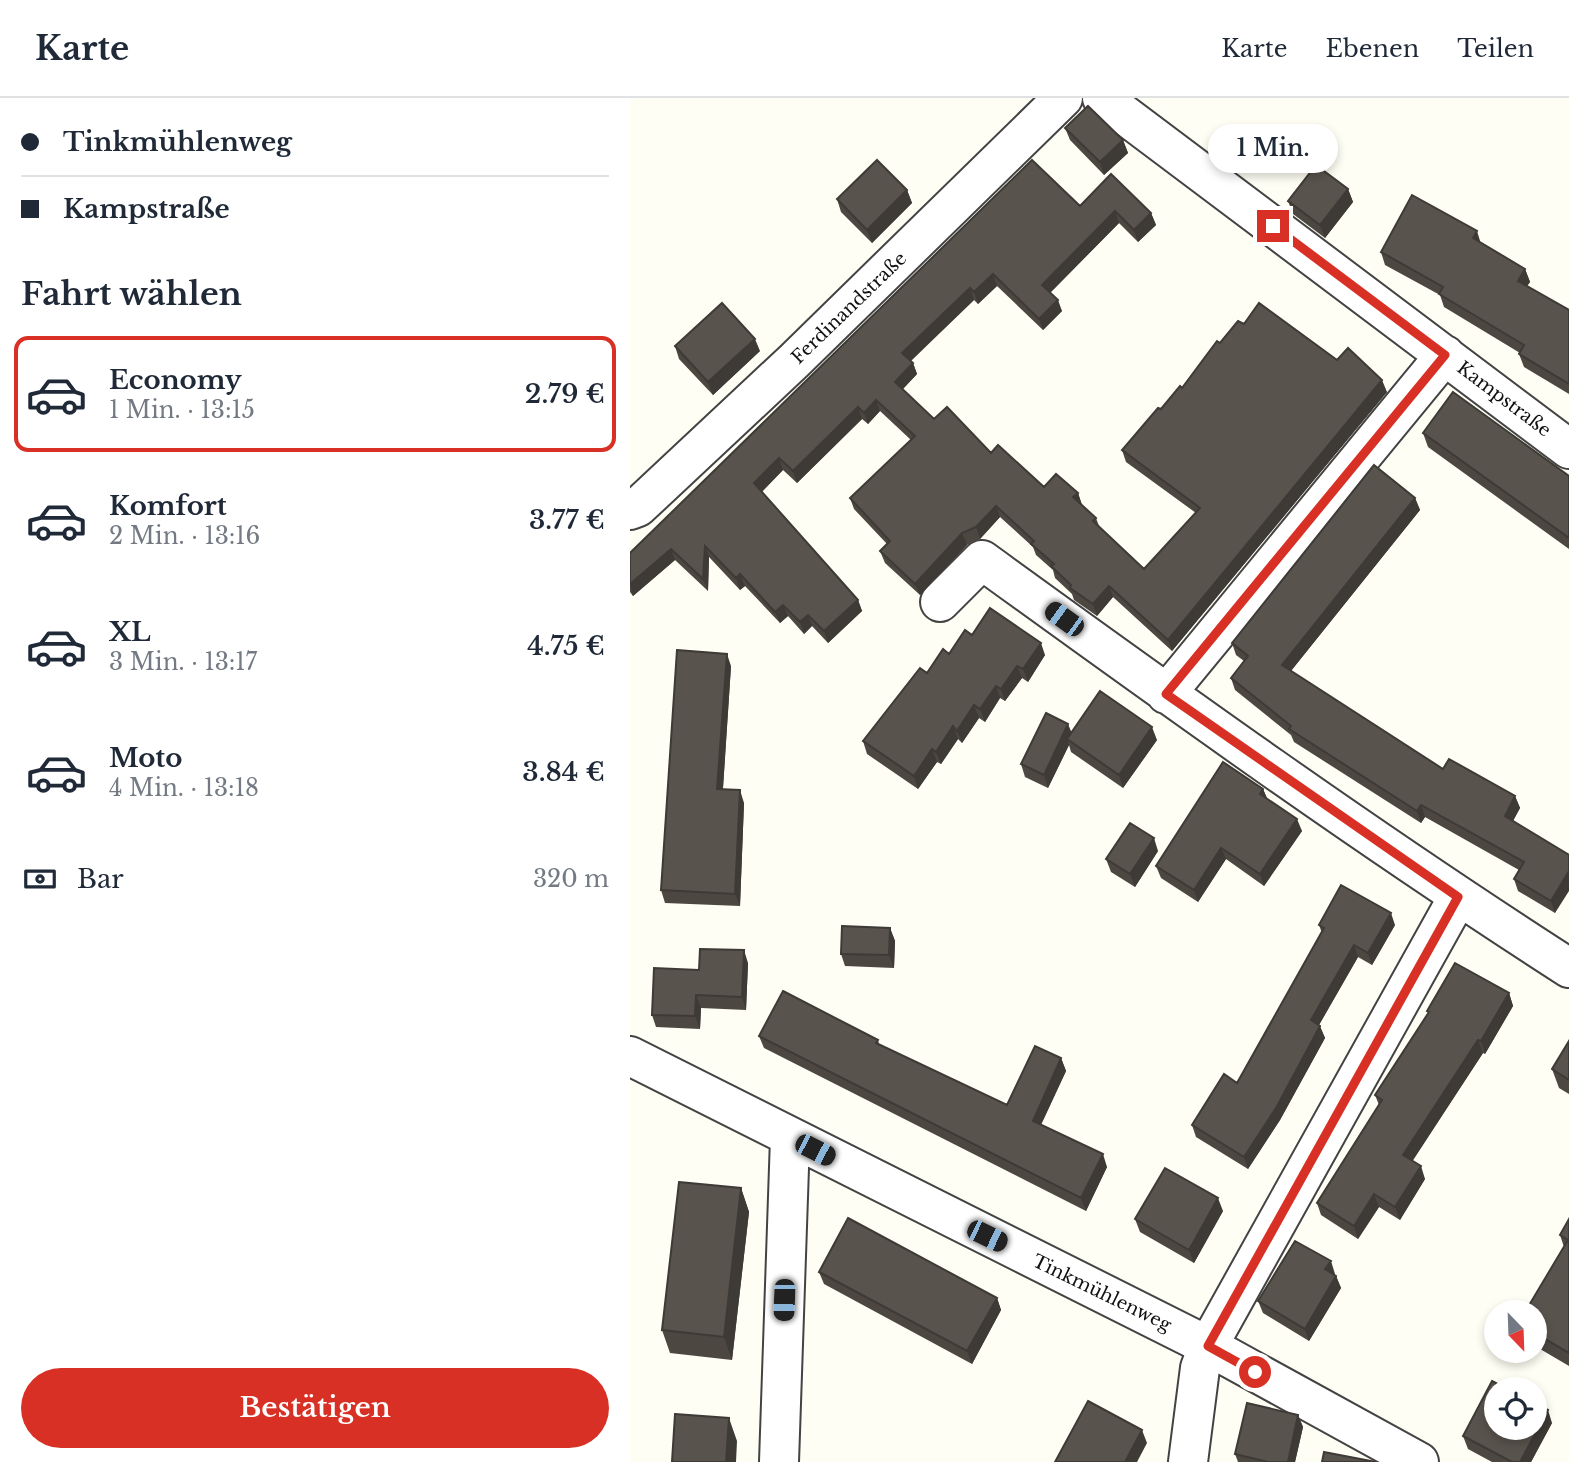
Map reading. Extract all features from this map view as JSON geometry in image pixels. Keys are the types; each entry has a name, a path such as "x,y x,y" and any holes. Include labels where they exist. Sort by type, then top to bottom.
{"street":[{"name":"Ferdinandstraße","path":"630,510 638,507 794,361 1063,98"},
{"name":"Kampstraße","path":"1102,98 1569,449"},
{"path":"1166,694 1445,355"},
{"path":"940,602 982,560 1166,694 1458,897 1569,968"},
{"path":"1188,1462 1200,1368 1208,1346 1458,897"},
{"name":"Tinkmühlenweg","path":"630,1056 1208,1346 1419,1462"},
{"path":"779,1462 790,1138"}],"building":[{"path":"1088,106 1123,140 1100,162 1065,128"},
{"path":"877,160 907,190 867,230 837,199"},
{"path":"1032,160 1080,206 1111,174 1151,213 1134,230 1115,211 1042,285 1058,300 1039,319 993,274 974,292 970,288 902,353 913,363 895,382 934,419 947,407 991,453 998,445 1044,487 1056,474 1078,493 1073,497 1096,518 1093,521 1144,569 1200,508 1122,450 1158,408 1161,409 1180,386 1182,388 1217,341 1220,343 1238,321 1244,324 1259,303 1337,360 1348,348 1382,380 1168,640 1109,586 1093,604 1070,588 1071,585 1051,566 1054,564 1031,544 1034,541 996,506 976,527 962,533 915,584 880,551 890,541 850,498 915,436 876,400 864,413 858,407 793,471 779,458 754,483 858,600 824,631 808,615 800,622 783,605 775,612 740,574 736,578 705,546 703,579 671,549 630,584 630,553"},
{"path":"1316,165 1348,189 1320,225 1288,201"},
{"path":"1412,195 1477,231 1473,238 1525,269 1518,281 1569,310 1569,384 1519,354 1524,345 1439,294 1443,287 1381,252"},
{"path":"722,303 755,339 708,382 675,346"},
{"path":"1453,392 1569,476 1569,538 1423,433"},
{"path":"1374,465 1415,498 1282,665 1443,769 1449,759 1515,796 1505,816 1569,855 1569,871 1551,901 1514,879 1524,862 1421,805 1417,811 1289,729 1291,726 1231,678 1248,656 1232,643"},
{"path":"990,608 1041,643 1023,669 1017,666 1001,689 996,686 980,709 974,705 957,731 953,726 936,752 932,749 914,776 863,741 920,668 927,673 943,649 949,654 965,630 972,635"},
{"path":"677,650 727,654 717,789 740,790 735,894 661,890"},
{"path":"1100,691 1152,727 1119,775 1067,739"},
{"path":"1046,713 1068,724 1044,775 1021,764"},
{"path":"1223,762 1263,789 1260,794 1297,819 1260,874 1221,848 1194,890 1156,866"},
{"path":"1130,823 1154,838 1130,874 1106,859"},
{"path":"1341,885 1391,913 1368,953 1354,945 1311,1020 1320,1026 1276,1108 1244,1157 1192,1125 1224,1074 1237,1083 1324,928 1319,925"},
{"path":"842,926 890,928 889,955 841,954"},
{"path":"700,949 744,950 742,997 696,995 695,1016 652,1015 654,968 699,970"},
{"path":"1455,963 1509,993 1481,1041 1478,1040 1403,1155 1421,1166 1395,1207 1374,1194 1354,1226 1317,1203 1382,1100 1375,1095 1429,1012 1427,1011"},
{"path":"783,991 878,1040 876,1043 1007,1105 1035,1046 1061,1058 1033,1121 1103,1154 1081,1198 759,1036"},
{"path":"1569,1041 1569,1080 1552,1069"},
{"path":"1165,1168 1218,1198 1189,1250 1135,1219"},
{"path":"679,1182 741,1188 724,1337 662,1330"},
{"path":"848,1218 997,1298 967,1351 819,1272"},
{"path":"1569,1219 1569,1353 1547,1340 1547,1300 1532,1300 1568,1240 1560,1235"},
{"path":"1295,1241 1331,1261 1325,1269 1336,1276 1305,1329 1258,1301"},
{"path":"1484,1396 1484,1440 1532,1440 1520,1462 1512,1462 1463,1436"},
{"path":"1088,1401 1142,1430 1125,1462 1055,1462"},
{"path":"1247,1403 1298,1415 1288,1462 1268,1462 1235,1454"},
{"path":"675,1414 729,1418 726,1462 672,1462"},
{"path":"1324,1452 1376,1462 1322,1462"}],"route":[{"path":"1255,1372 1208,1346 1458,897 1166,694 1445,355 1273,226"}]}
